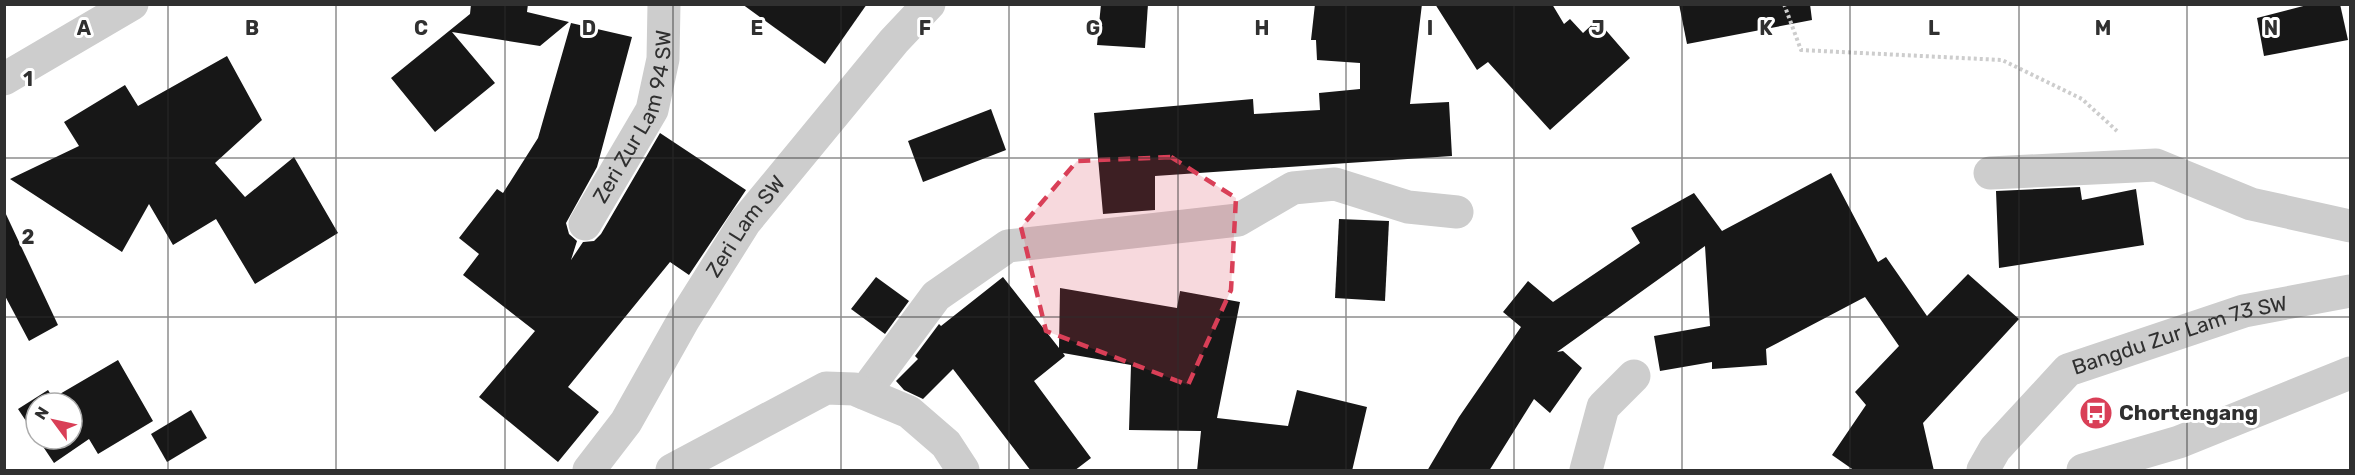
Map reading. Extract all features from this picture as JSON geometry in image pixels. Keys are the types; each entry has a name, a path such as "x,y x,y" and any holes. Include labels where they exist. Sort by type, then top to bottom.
{"street":[{"path":"4,79 132,4"},
{"name":"Zeri Zur Lam 94 SW","path":"585,224 652,110 663,59 664,4"},
{"name":"Zeri Lam SW","path":"589,471 626,422 684,319 745,222 894,41 929,4"},
{"path":"1990,173 2156,165 2251,204 2350,226"},
{"path":"864,393 936,296 1008,246 1238,220 1293,188 1335,184 1408,207 1457,212"},
{"name":"Bangdu Zur Lam 73 SW","path":"1983,471 1995,448 2068,370 2244,311 2350,291"},
{"path":"2083,471 2179,442 2350,373"},
{"path":"1586,471 1603,407 1634,376"},
{"path":"672,471 826,388 854,388 909,412 946,444 963,471"}],"path":[{"path":"1784,4 1801,50 2002,60 2082,99 2156,165"}],"highlighted area":[{"path":"1171,157 1236,198 1231,290 1188,385 1046,331 1021,227 1077,161"}],"building":[{"path":"471,4 528,4 527,12 569,22 540,46 452,32 495,83 435,132 391,78 470,14"},
{"path":"742,4 867,4 825,64"},
{"path":"1101,4 1148,4 1145,48 1097,45"},
{"path":"1315,4 1422,4 1410,104 1449,102 1452,156 1155,176 1155,210 1103,214 1094,113 1253,99 1254,114 1320,110 1319,93 1360,89 1360,63 1317,60 1316,40 1311,40"},
{"path":"1435,4 1552,4 1564,24 1570,19 1583,33 1597,20 1630,58 1550,130 1488,62 1477,70"},
{"path":"1679,4 1810,4 1812,20 1687,44"},
{"path":"2311,4 2340,4 2348,40 2264,56 2257,18"},
{"path":"571,23 632,37 597,167 566,223 569,234 577,241 571,260 583,242 594,241 601,234 660,133 746,190 689,275 670,262 568,387 599,412 558,462 479,397 535,331 463,275 479,254 459,238 497,189 503,193 538,138"},
{"path":"227,56 262,120 215,163 245,197 294,157 338,233 255,284 216,219 173,245 149,204 122,252 10,179 79,146 64,122 125,85 138,106"},
{"path":"991,109 1006,150 923,182 908,141"},
{"path":"1831,173 1878,262 1886,257 1927,316 1968,274 2019,319 1923,423 1934,471 1855,471 1832,455 1866,405 1855,392 1899,346 1865,297 1766,349 1767,365 1712,369 1712,362 1660,371 1654,336 1710,326 1705,246 1557,352 1563,351 1582,368 1550,413 1534,399 1489,471 1427,471 1459,417 1521,327 1503,312 1528,281 1553,302 1640,243 1631,228 1694,193 1722,231"},
{"path":"2080,187 2082,200 2136,189 2144,245 1999,268 1996,191"},
{"path":"4,210 58,325 29,341 4,294"},
{"path":"1339,219 1389,221 1385,301 1335,298"},
{"path":"876,277 909,301 885,334 851,309"},
{"path":"1003,277 1059,348 1060,288 1177,308 1180,291 1240,302 1217,418 1288,426 1297,390 1367,407 1352,471 1197,471 1201,431 1129,430 1131,365 1063,353 1065,356 1034,381 1091,458 1074,471 1031,471 953,369 923,399 904,390 896,381 918,359 915,356 939,324 941,326"},
{"path":"118,360 153,421 98,454 89,439 84,442 84,391 65,391"},
{"path":"24,405 24,418 18,409"},
{"path":"191,410 207,438 167,462 151,434"},
{"path":"46,451 72,451 54,463"}],"place":[{"name":"Chortengang","path":"2096,413"}]}
